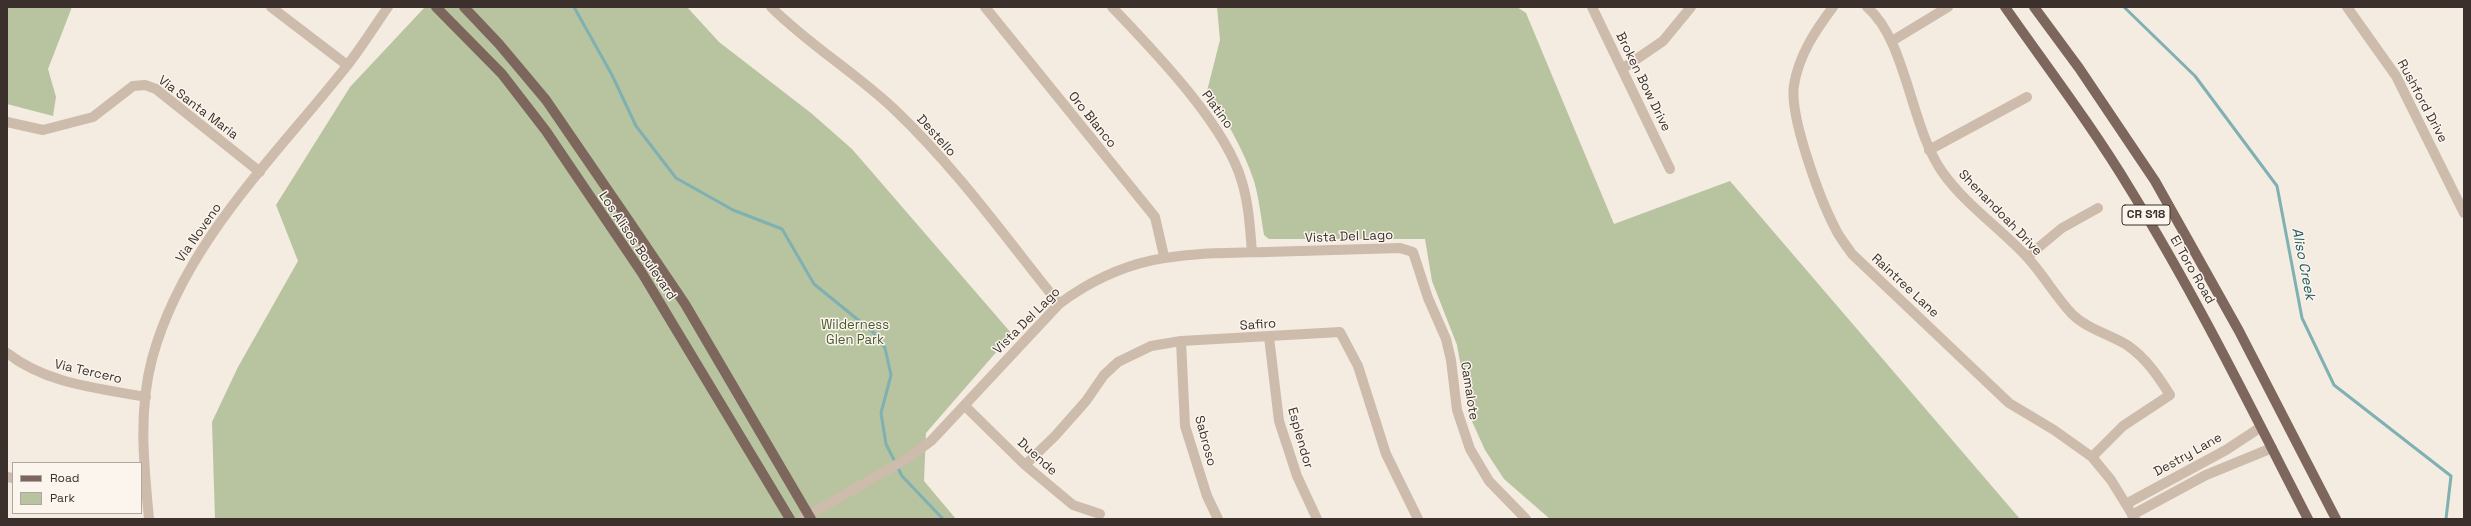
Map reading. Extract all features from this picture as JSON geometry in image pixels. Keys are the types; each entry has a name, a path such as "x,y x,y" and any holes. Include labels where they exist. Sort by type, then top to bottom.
{"main road":[{"name":"Los Alisos Boulevard","path":"436,7 502,74 546,131 642,273 790,519"},
{"name":"Los Alisos Boulevard","path":"464,7 499,44 546,100 630,221 685,304 807,518"},
{"name":"El Toro Road","path":"2005,7 2061,83 2130,188 2200,308 2308,519"},
{"name":"El Toro Road","path":"2034,7 2080,68 2155,181 2235,324 2336,519"}],"street":[{"path":"271,7 347,65"},
{"name":"Via Noveno","path":"149,519 144,491 143,430 146,398 152,361 173,300 203,246 260,172 347,65 388,7"},
{"name":"Destello","path":"771,7 784,20 840,63 894,110 986,213 1059,304"},
{"name":"Oro Blanco","path":"985,7 1155,217 1164,256"},
{"name":"Platino","path":"1112,7 1205,113 1226,146 1242,182 1252,252"},
{"name":"Broken Bow Drive","path":"1592,7 1670,168"},
{"path":"1622,69 1663,41 1691,7"},
{"name":"Raintree Lane","path":"1833,7 1807,45 1798,65 1794,87 1795,107 1799,125 1817,184 1835,229 1852,254 2009,403 2054,430 2092,457 2111,480 2134,517"},
{"name":"Shenandoah Drive","path":"1867,7 1874,13 1892,41 1928,150 1944,174 1965,198 2027,257 2072,314 2083,323 2127,346 2151,366 2170,395 2123,426 2092,457"},
{"path":"1892,41 1948,7"},
{"name":"Rushford Drive","path":"2348,7 2400,82 2464,213"},
{"name":"Via Santa Maria","path":"7,122 43,130 93,117 133,86 145,84 156,89 260,172"},
{"path":"1928,150 2027,97"},
{"path":"2027,257 2062,228 2098,208"},
{"name":"Vista Del Lago","path":"807,518 908,458 931,441 965,406 1033,330 1059,304 1083,286 1108,273 1164,256 1400,248 1413,252"},
{"name":"Camalote","path":"1413,252 1428,298 1446,339 1451,360 1457,410 1470,449 1489,481 1526,519"},
{"name":"Safiro","path":"1024,465 1055,436 1086,401 1104,375 1118,362 1150,346 1181,341 1340,332 1358,366 1386,454 1418,519"},
{"name":"Esplendor","path":"1269,337 1279,421 1297,476 1317,519"},
{"name":"Sabroso","path":"1181,341 1185,426 1207,496 1218,519"},
{"name":"Via Tercero","path":"7,353 22,364 44,375 72,383 146,398"},
{"name":"Duende","path":"965,406 1024,465 1073,505 1100,514"},
{"name":"Destry Lane","path":"2126,504 2216,456 2261,427"},
{"name":"Destry Lane","path":"2134,517 2168,495 2221,468 2272,448"},
{"path":"2216,456 2221,468"},
{"path":"2163,484 2168,495"}],"green space":[{"path":"7,7 72,7 48,69 56,97 53,116 7,104"},
{"name":"Wilderness Glen Park","path":"425,7 687,7 719,42 811,113 852,149 1012,334 926,433 924,481 956,519 215,519 212,422 238,367 298,261 276,205 350,87"},
{"path":"1217,7 1517,7 1526,13 1614,224 1730,181 2020,519 1550,519 1504,479 1485,450 1470,417 1457,345 1432,281 1425,239 1269,239 1264,235 1257,194 1250,169 1234,134 1207,91 1220,40"}],"waterway":[{"path":"574,7 612,75 636,126 676,178 733,210 782,229 814,284 873,332 885,348 891,375 881,413 886,444 902,476 943,519"},
{"name":"Aliso Creek","path":"2124,7 2195,76 2277,186 2302,318 2334,385 2451,476 2446,519"}]}
